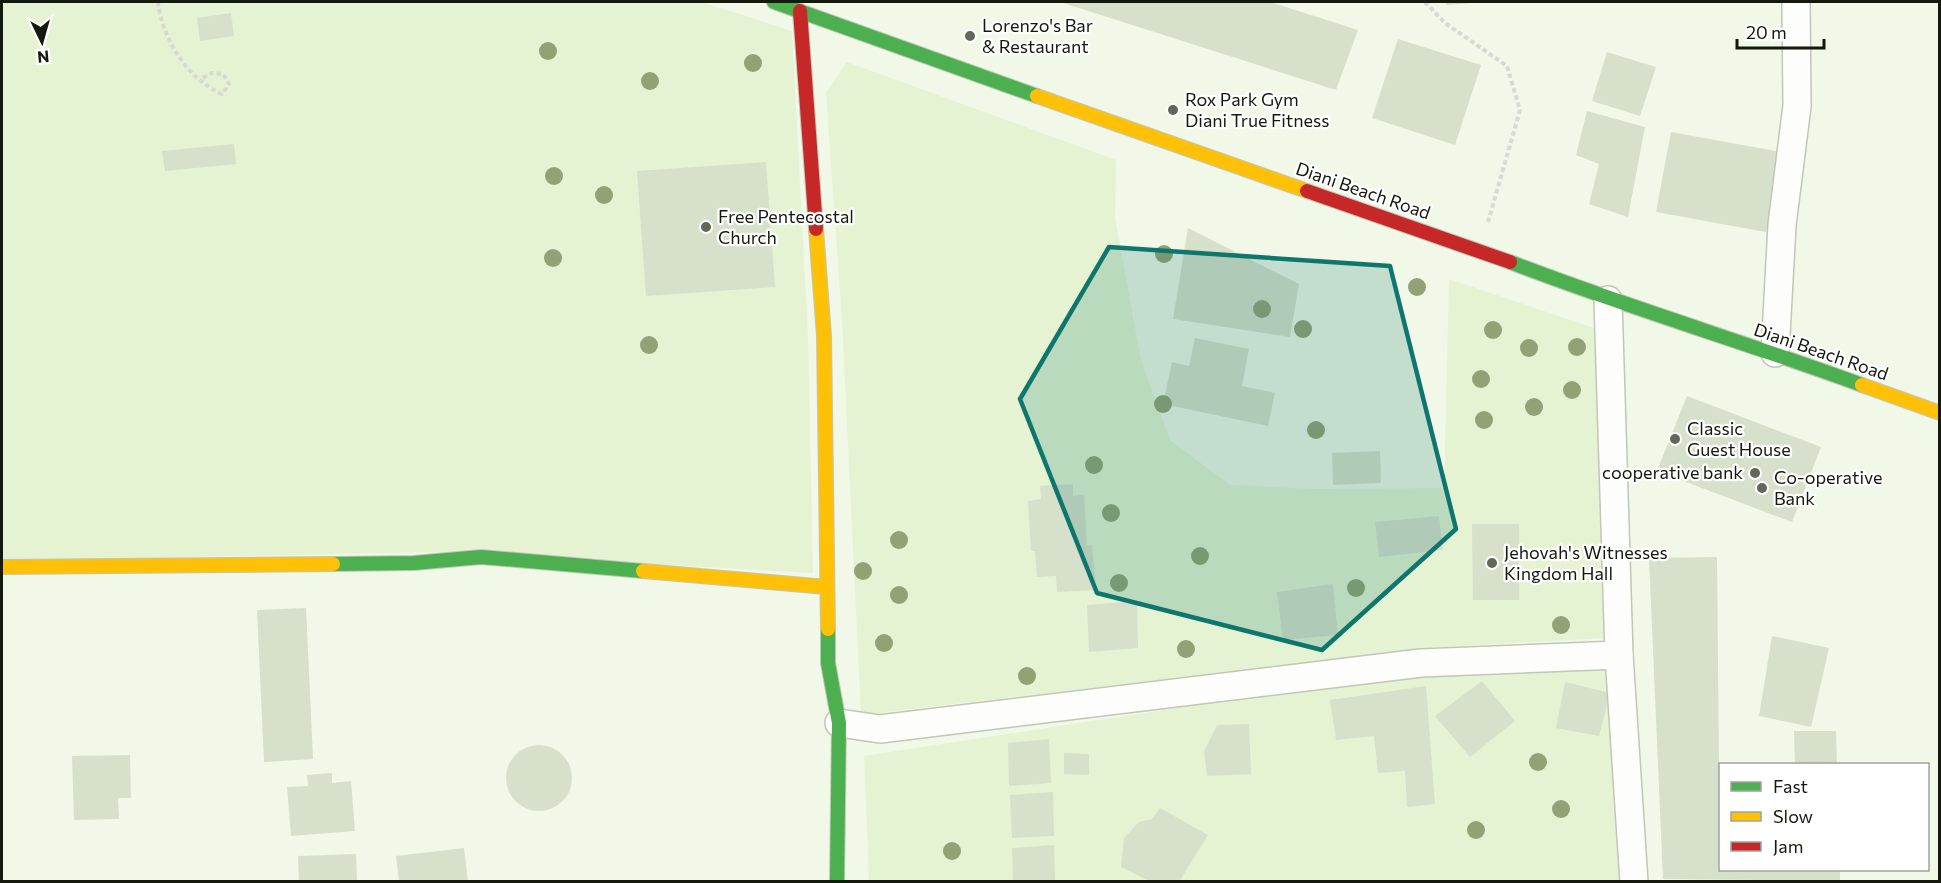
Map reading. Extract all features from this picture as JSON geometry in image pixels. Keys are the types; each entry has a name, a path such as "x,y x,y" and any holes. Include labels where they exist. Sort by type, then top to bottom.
{"street":[{"name":"Diani Beach Road","path":"774,2 1480,251 1608,300 1775,353 1940,413"},
{"path":"1775,353 1782,225 1797,106 1796,2"},
{"path":"800,11 824,336 828,663 839,723 837,882"},
{"path":"1608,300 1619,655 1634,882"},
{"path":"2,567 414,563 481,557 827,587"},
{"path":"839,723 880,729 1421,663 1619,655"}],"path":[{"path":"158,2 160,21 181,61 200,79 211,89 222,94 229,84 223,74 212,73 200,79"},
{"path":"1425,2 1444,22 1507,66 1520,110 1480,251"}],"highlighted area":[{"path":"1109,247 1390,266 1456,529 1322,650 1097,593 1020,399"}],"green space":[{"path":"2,2 702,2 792,31 808,335 813,573 432,552 2,561"},
{"path":"847,62 1116,160 1115,217 1141,360 1170,440 1230,485 1313,489 1444,488 1449,279 1609,333 1605,638 1440,647 861,715 842,321 826,93"},
{"path":"1611,669 1622,881 869,881 864,756 1268,694 1424,675"}],"building":[{"path":"1060,2 1270,2 1358,30 1336,90"},
{"path":"1446,2 1472,2 1472,3 1446,5"},
{"path":"231,13 234,36 200,41 197,18"},
{"path":"1398,39 1481,65 1455,145 1372,118"},
{"path":"1607,52 1656,67 1640,116 1592,101"},
{"path":"1587,111 1645,127 1628,217 1589,204 1599,164 1576,155"},
{"path":"1671,132 1781,152 1766,232 1656,212"},
{"path":"234,144 236,164 165,171 162,151"},
{"path":"766,162 775,287 646,296 637,171"},
{"path":"1188,228 1299,284 1290,337 1173,319"},
{"path":"1195,338 1249,349 1242,386 1275,393 1268,426 1163,404 1172,362 1189,366"},
{"path":"1687,396 1821,447 1792,522 1657,471"},
{"path":"1380,451 1381,483 1333,485 1332,453"},
{"path":"1073,484 1073,496 1084,495 1087,546 1092,545 1096,590 1057,592 1056,576 1037,577 1035,551 1031,551 1028,501 1041,499 1040,486"},
{"path":"1439,516 1443,550 1379,557 1375,522"},
{"path":"1472,524 1519,524 1519,600 1473,600"},
{"path":"1717,557 1719,871 1840,871 1840,881 1663,879 1649,558"},
{"path":"1333,584 1338,635 1283,640 1277,592"},
{"path":"1137,601 1138,648 1089,652 1087,605"},
{"path":"306,608 313,759 264,762 257,610"},
{"path":"1772,636 1829,648 1811,727 1759,716"},
{"path":"1482,681 1515,721 1470,757 1435,716"},
{"path":"1565,682 1610,693 1599,736 1556,728"},
{"path":"1426,686 1435,804 1407,807 1405,771 1378,773 1374,736 1336,740 1330,700"},
{"path":"1249,724 1251,774 1207,776 1204,751 1217,725"},
{"path":"1794,731 1836,731 1837,763 1795,763"},
{"path":"1049,739 1051,783 1009,786 1008,743"},
{"path":"533,745 545,745 557,750 567,760 572,778 570,791 557,806 545,811 533,811 521,806 511,796 506,784 506,772 511,760 521,750"},
{"path":"1064,753 1089,754 1089,775 1064,774"},
{"path":"130,755 131,798 118,798 119,819 74,820 72,756"},
{"path":"332,773 332,783 351,781 355,831 291,836 287,787 308,786 307,775"},
{"path":"1053,792 1054,836 1012,838 1010,795"},
{"path":"1160,808 1208,835 1179,882 1151,882 1121,867 1124,838 1139,822 1152,819"},
{"path":"1054,845 1055,882 1013,882 1012,848"},
{"path":"464,848 468,882 399,882 396,856"},
{"path":"356,854 357,882 299,882 298,856"}],"traffic: fast":[{"path":"774,2 1037,96"},
{"path":"1510,262 1862,385"},
{"path":"333,564 414,563 481,557 643,571"},
{"path":"828,629 828,663 839,723 837,882"}],"traffic: slow":[{"path":"1037,96 1307,191"},
{"path":"816,229 824,336 828,629"},
{"path":"1862,385 1940,413"},
{"path":"2,567 333,564"},
{"path":"643,571 827,587"}],"traffic: jam":[{"path":"800,11 816,229"},
{"path":"1307,191 1510,262"}],"place":[{"name":"Lorenzo's Bar & Restaurant","path":"970,36"},
{"name":"Rox Park Gym Diani True Fitness","path":"1173,110"},
{"name":"Free Pentecostal Church","path":"706,227"},
{"name":"Classic Guest House","path":"1675,439"},
{"name":"cooperative bank","path":"1755,473"},
{"name":"Co-operative Bank","path":"1762,488"},
{"name":"Jehovah's Witnesses Kingdom Hall","path":"1492,563"}]}
